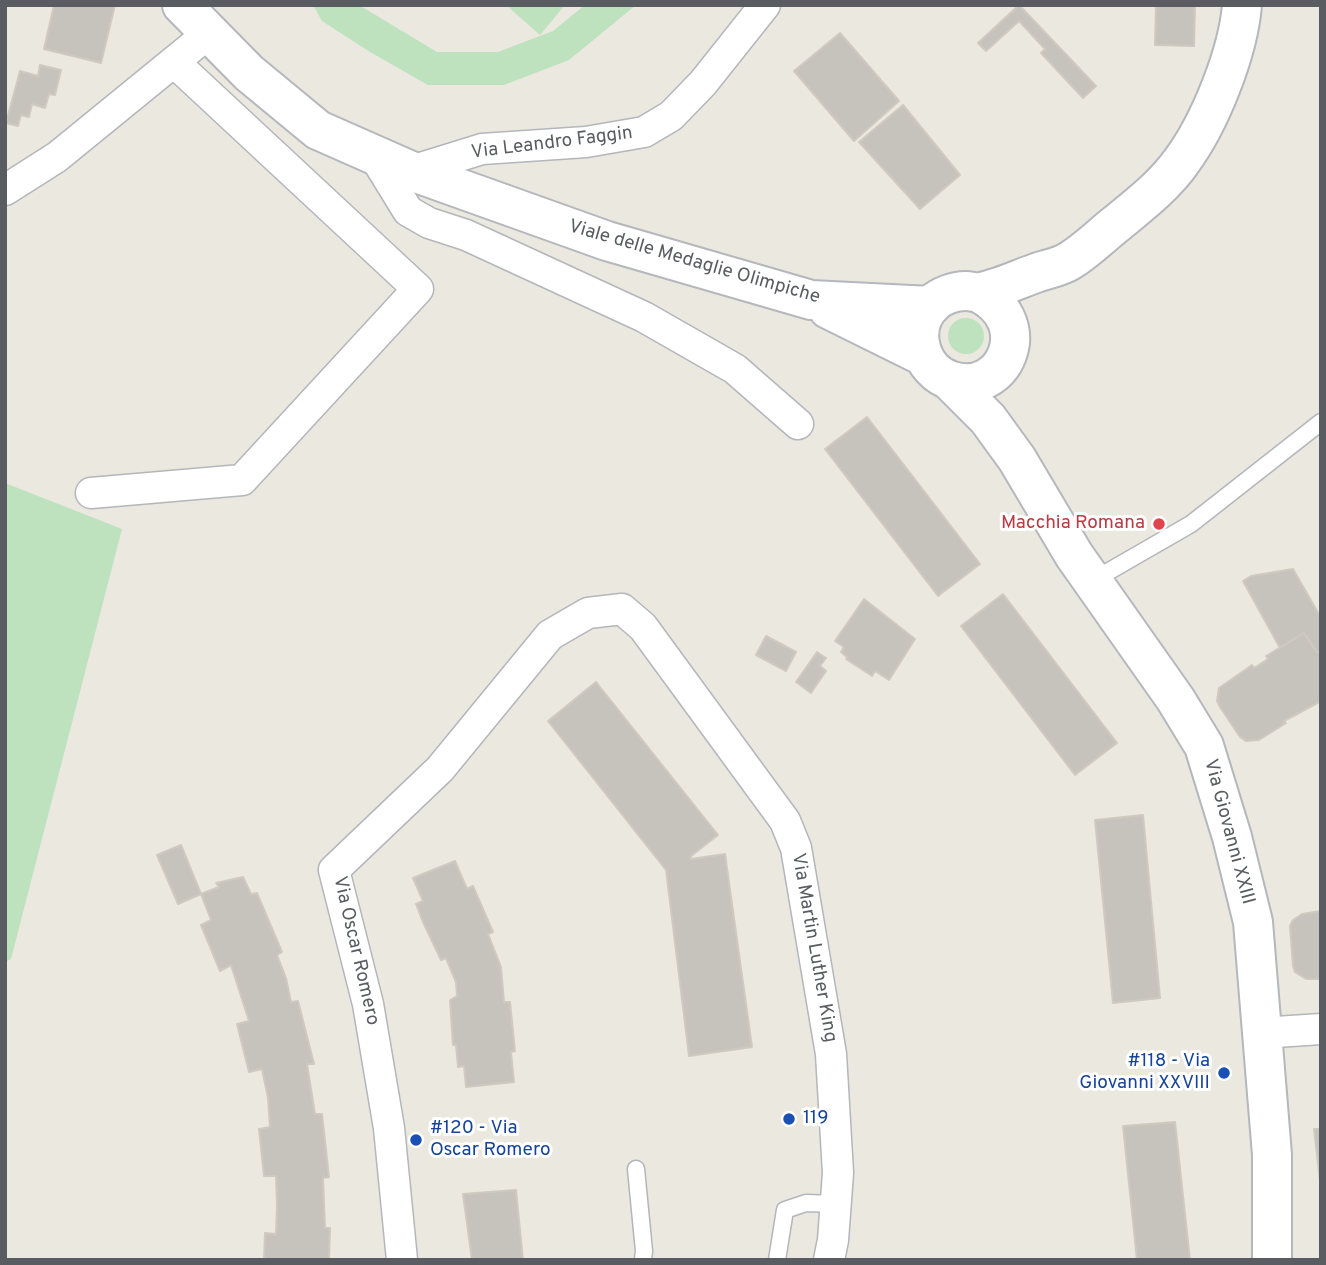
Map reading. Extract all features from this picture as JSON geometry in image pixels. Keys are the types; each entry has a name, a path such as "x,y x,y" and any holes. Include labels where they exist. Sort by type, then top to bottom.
{"main road":[{"name":"Viale delle Medaglie Olimpiche","path":"182,5 249,74 318,130 411,171 607,241 811,300 931,306 953,292 979,293 1070,261 1149,197 1181,163 1202,129 1233,52 1242,5"},
{"path":"931,306 922,321 919,339 937,368 968,383 977,381 993,374 1038,298 1070,261"},
{"path":"979,293 992,299 1009,323 1005,352"},
{"name":"Via Giovanni XXIII","path":"811,300 937,368 988,419 1017,459 1092,581 1176,700 1204,746 1232,837 1253,922 1272,1154 1272,1260"},
{"name":"Via Giovanni XXIII","path":"1005,352 1005,412 1017,459"}],"street":[{"name":"Via Leandro Faggin","path":"411,171 482,149 586,142 644,131 671,117 703,83 765,5"},
{"path":"5,190 57,157 209,33"},
{"path":"91,493 242,480 418,289 174,62"},
{"path":"373,154 408,211 429,223 466,235 645,317 734,369 798,424"},
{"name":"Via Martin Luther King","path":"622,609 643,626 785,821 796,848 831,1054 838,1173 829,1260"},
{"name":"Via Oscar Romero","path":"402,1260 389,1128 368,1004 334,870 440,769 550,635 588,612 622,609"},
{"path":"1261,1034 1321,1028"}],"lane":[{"path":"1092,581 1191,524 1321,422"},
{"path":"636,1169 645,1251 643,1260"},
{"path":"777,1260 785,1210 806,1203 836,1204"}],"green space":[{"path":"313,5 359,5 437,52 498,52 553,31 585,5 636,5 569,60 504,85 428,85 322,21"},
{"path":"506,5 565,5 540,35"},
{"path":"966,318 979,323 984,336 979,349 966,354 953,349 948,336 953,323"},
{"path":"5,483 122,529 11,959 5,962"}],"building":[{"path":"54,5 115,5 101,63 44,49"},
{"path":"1019,5 1096,86 1083,98 1041,53 1045,49 1019,21 986,51 978,43"},
{"path":"1156,5 1195,5 1194,46 1155,45"},
{"path":"840,33 899,101 854,141 794,71"},
{"path":"40,65 61,70 55,95 49,94 45,108 32,104 29,117 21,115 18,126 6,123 20,71 38,76"},
{"path":"903,105 960,175 920,209 859,142"},
{"path":"867,417 980,564 938,596 825,449"},
{"path":"1293,569 1321,618 1321,652 1317,652 1304,633 1280,648 1243,581 1251,576"},
{"path":"1003,594 1117,743 1075,775 961,626"},
{"path":"864,599 915,639 889,680 875,671 872,676 846,659 841,652 844,647 835,641"},
{"path":"1304,633 1317,652 1321,652 1321,701 1284,721 1286,723 1259,740 1246,741 1240,737 1220,707 1217,701 1219,688 1252,665 1254,668 1268,659 1266,656"},
{"path":"766,636 796,652 786,671 756,655"},
{"path":"817,652 826,658 820,666 826,671 811,693 796,682"},
{"path":"596,682 718,835 691,856 691,859 725,854 752,1047 689,1056 666,870 548,721"},
{"path":"1143,815 1160,998 1113,1003 1095,820"},
{"path":"181,845 201,894 178,904 157,855"},
{"path":"455,861 467,889 473,886 493,932 488,934 501,967 504,1002 510,1002 515,1051 511,1052 514,1082 466,1087 464,1066 458,1067 456,1045 453,1045 450,1000 457,996 456,982 446,958 441,960 423,922 416,904 423,901 413,878"},
{"path":"243,877 251,894 257,893 282,952 277,955 291,1002 298,1001 314,1064 307,1064 315,1114 322,1114 329,1177 323,1178 325,1228 330,1228 329,1260 264,1260 265,1233 276,1234 277,1205 276,1176 264,1176 259,1129 270,1127 268,1098 262,1069 249,1072 237,1024 249,1021 231,965 220,971 201,925 211,920 201,894 219,887 216,883"},
{"path":"1321,911 1321,979 1306,979 1295,972 1293,966 1290,926 1293,920 1302,914"},
{"path":"1175,1122 1190,1260 1137,1260 1123,1126"},
{"path":"1314,1129 1321,1129 1321,1181 1320,1181"},
{"path":"516,1190 523,1260 472,1260 463,1194"}],"place":[{"name":"Macchia Romana","path":"1159,524"},
{"name":"#118 - Via Giovanni XXVIII","path":"1224,1073"},
{"name":"119","path":"789,1119"},
{"name":"#120 - Via Oscar Romero","path":"416,1140"}]}
